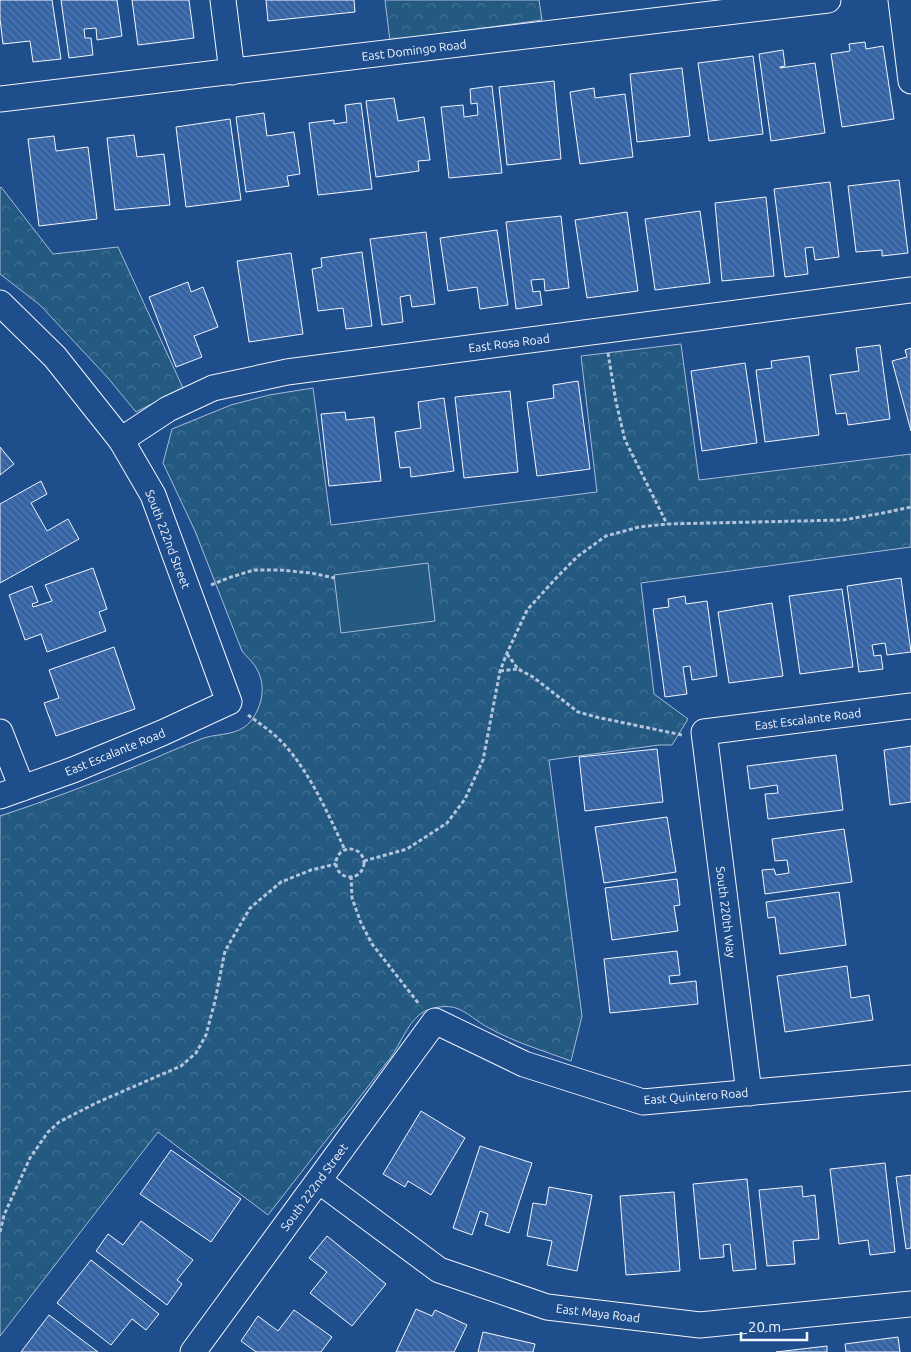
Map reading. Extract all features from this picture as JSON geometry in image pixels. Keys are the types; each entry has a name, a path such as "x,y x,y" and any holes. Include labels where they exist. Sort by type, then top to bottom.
{"street":[{"path":"223,0 232,72"},
{"name":"East Domingo Road","path":"0,99 828,0"},
{"path":"901,0 911,81"},
{"name":"East Rosa Road","path":"121,440 168,409 214,388 287,372 911,290"},
{"name":"South 222nd Street","path":"0,303 55,358 121,440 153,495 229,702"},
{"name":"East Escalante Road","path":"11,792 162,733 229,702"},
{"name":"East Escalante Road","path":"704,732 911,706"},
{"path":"0,732 11,792"},
{"name":"South 220th Way","path":"704,732 749,1092"},
{"name":"South 222nd Street","path":"194,1352 435,1021"},
{"name":"East Quintero Road","path":"435,1021 524,1064 643,1102 911,1078"},
{"name":"East Maya Road","path":"319,1181 439,1270 547,1307 700,1325 911,1304"}],"path":[{"path":"604,330 616,402 625,440 667,524"},
{"path":"364,861 407,850 447,823 465,799 483,760 500,671 527,610 578,556 606,536 639,527 667,524 843,520 911,507"},
{"path":"189,593 254,570 311,573 335,578"},
{"path":"507,654 518,669 533,677 578,712 686,736 704,732"},
{"path":"500,671 518,669"},
{"path":"229,702 265,728 288,748 307,776 345,850"},
{"path":"350,848 358,851 364,857 364,861 365,865 361,872 354,876 346,876 339,872 336,864 337,856 350,848"},
{"path":"0,1232 4,1216 30,1158 48,1132 59,1122 96,1103 181,1066 196,1053 206,1035 225,951 250,908 281,882 311,870 336,864"},
{"path":"351,876 352,898 360,924 372,944 414,999 435,1021"}],"green space":[{"path":"385,0 539,0 542,20 390,41"},
{"path":"1,187 53,254 118,247 183,388 136,412 108,378 40,305 0,274"},
{"path":"681,344 699,480 911,454 911,547 641,583 654,694 688,719 672,745 659,745 549,760 582,1016 571,1061 509,1038 456,1008 440,1007 425,1011 410,1025 391,1057 268,1215 158,1132 0,1336 0,816 85,786 187,744 210,736 240,730 254,716 262,695 259,673 242,651 195,531 163,463 172,429 231,405 269,395 313,388 331,525 597,492 581,356"},
{"path":"428,563 435,621 341,633 334,575"}],"building":[{"path":"0,0 52,0 61,59 33,62 30,41 3,44"},
{"path":"61,0 117,0 122,36 97,40 96,28 84,29 85,38 91,38 93,55 69,58"},
{"path":"132,0 189,0 194,38 138,45"},
{"path":"266,0 354,0 355,12 268,21"},
{"path":"865,42 866,49 883,46 894,119 842,127 831,54 850,51 849,44"},
{"path":"783,50 785,66 780,68 815,63 825,133 771,141 759,54"},
{"path":"753,56 763,134 709,141 698,63"},
{"path":"682,68 690,136 637,142 630,74"},
{"path":"554,81 561,159 507,165 499,87"},
{"path":"492,86 502,173 449,178 441,107 463,105 464,117 478,115 477,103 471,104 470,89"},
{"path":"594,88 595,98 625,94 633,157 580,164 570,92"},
{"path":"394,98 398,121 424,117 430,160 418,161 419,171 376,177 366,101"},
{"path":"361,103 372,189 318,195 309,123 334,120 334,124 347,122 345,105"},
{"path":"264,113 267,136 294,132 300,174 287,176 289,186 246,192 236,117"},
{"path":"230,119 241,200 186,207 176,127"},
{"path":"134,135 137,157 164,154 170,205 115,210 107,138"},
{"path":"54,136 56,151 88,147 97,219 39,226 28,139"},
{"path":"899,180 908,253 882,256 882,250 856,252 848,186"},
{"path":"830,182 839,257 815,260 813,247 805,248 808,274 785,277 774,189"},
{"path":"766,197 774,276 722,281 715,203"},
{"path":"700,211 710,283 655,290 645,219"},
{"path":"627,212 638,291 587,298 575,220"},
{"path":"561,216 569,288 545,291 544,279 531,280 533,292 540,291 542,305 516,309 506,222"},
{"path":"497,230 508,305 480,309 477,287 448,291 440,238"},
{"path":"426,232 435,304 412,307 410,295 400,297 403,322 382,325 370,239"},
{"path":"362,252 372,326 346,329 343,308 318,311 312,269 322,267 321,258"},
{"path":"291,253 303,334 249,342 237,261"},
{"path":"188,282 191,292 203,287 218,327 194,336 202,357 176,367 149,297"},
{"path":"880,345 890,419 848,425 846,413 836,414 830,375 859,371 856,348"},
{"path":"911,348 911,431 892,361 907,357 905,350"},
{"path":"809,356 819,435 765,442 756,370 772,368 771,361"},
{"path":"745,363 757,443 702,451 691,371"},
{"path":"578,381 590,469 537,476 527,402 554,398 553,385"},
{"path":"510,391 518,472 464,478 455,397"},
{"path":"444,398 454,471 411,477 410,467 400,468 395,432 421,428 418,402"},
{"path":"345,412 346,420 374,417 381,481 329,486 321,414"},
{"path":"0,447 14,464 0,475"},
{"path":"41,481 47,494 31,503 47,531 68,519 79,539 0,583 0,504"},
{"path":"93,568 107,609 99,612 106,631 47,652 41,634 25,640 9,595 32,586 38,602 32,604 33,607 52,601 45,585"},
{"path":"901,578 911,652 887,655 885,643 872,645 874,656 881,655 883,669 859,672 847,586"},
{"path":"842,589 853,667 800,674 789,596"},
{"path":"685,596 686,604 707,601 717,676 692,680 690,666 683,667 687,694 665,697 653,609 669,607 668,599"},
{"path":"772,603 783,676 729,683 718,612"},
{"path":"114,647 135,709 56,736 44,703 59,698 49,670"},
{"path":"911,746 911,802 890,805 884,750"},
{"path":"657,749 663,802 585,811 579,757"},
{"path":"836,755 843,810 768,819 765,794 778,793 777,785 750,789 747,766"},
{"path":"667,817 676,872 604,883 595,827"},
{"path":"844,829 852,882 765,894 762,870 774,869 776,875 789,873 787,860 775,861 772,839"},
{"path":"677,879 680,905 674,906 678,931 612,940 605,888"},
{"path":"839,892 846,945 780,954 775,917 768,918 766,902"},
{"path":"677,951 680,975 669,976 670,984 696,981 698,1004 610,1013 604,959"},
{"path":"847,966 851,998 869,995 873,1020 785,1032 777,976"},
{"path":"421,1111 465,1138 431,1195 408,1181 405,1187 383,1174"},
{"path":"480,1146 532,1163 509,1233 485,1225 488,1214 480,1211 472,1235 453,1228"},
{"path":"171,1150 241,1199 211,1242 140,1194"},
{"path":"885,1163 895,1252 870,1255 868,1240 839,1244 830,1169"},
{"path":"911,1175 911,1248 906,1249 896,1177"},
{"path":"747,1179 756,1269 733,1271 730,1244 723,1245 724,1257 700,1259 693,1184"},
{"path":"802,1186 803,1197 815,1195 819,1239 793,1241 795,1264 767,1266 759,1190"},
{"path":"549,1187 592,1195 577,1271 547,1265 552,1241 527,1236 533,1203 546,1205"},
{"path":"674,1192 680,1271 626,1275 620,1196"},
{"path":"141,1221 193,1260 177,1280 182,1284 167,1305 96,1251 108,1234 123,1245"},
{"path":"327,1236 386,1284 352,1326 310,1293 327,1272 309,1258"},
{"path":"91,1260 159,1314 146,1330 132,1319 111,1345 57,1303"},
{"path":"416,1309 432,1316 435,1310 467,1325 454,1352 396,1352"},
{"path":"294,1310 332,1337 321,1352 256,1352 241,1341 258,1316 278,1331"},
{"path":"49,1315 98,1352 21,1352"},
{"path":"483,1332 535,1344 533,1352 478,1352"},
{"path":"898,1337 900,1352 846,1352 845,1344"},
{"path":"827,1346 827,1352 776,1352"}]}
